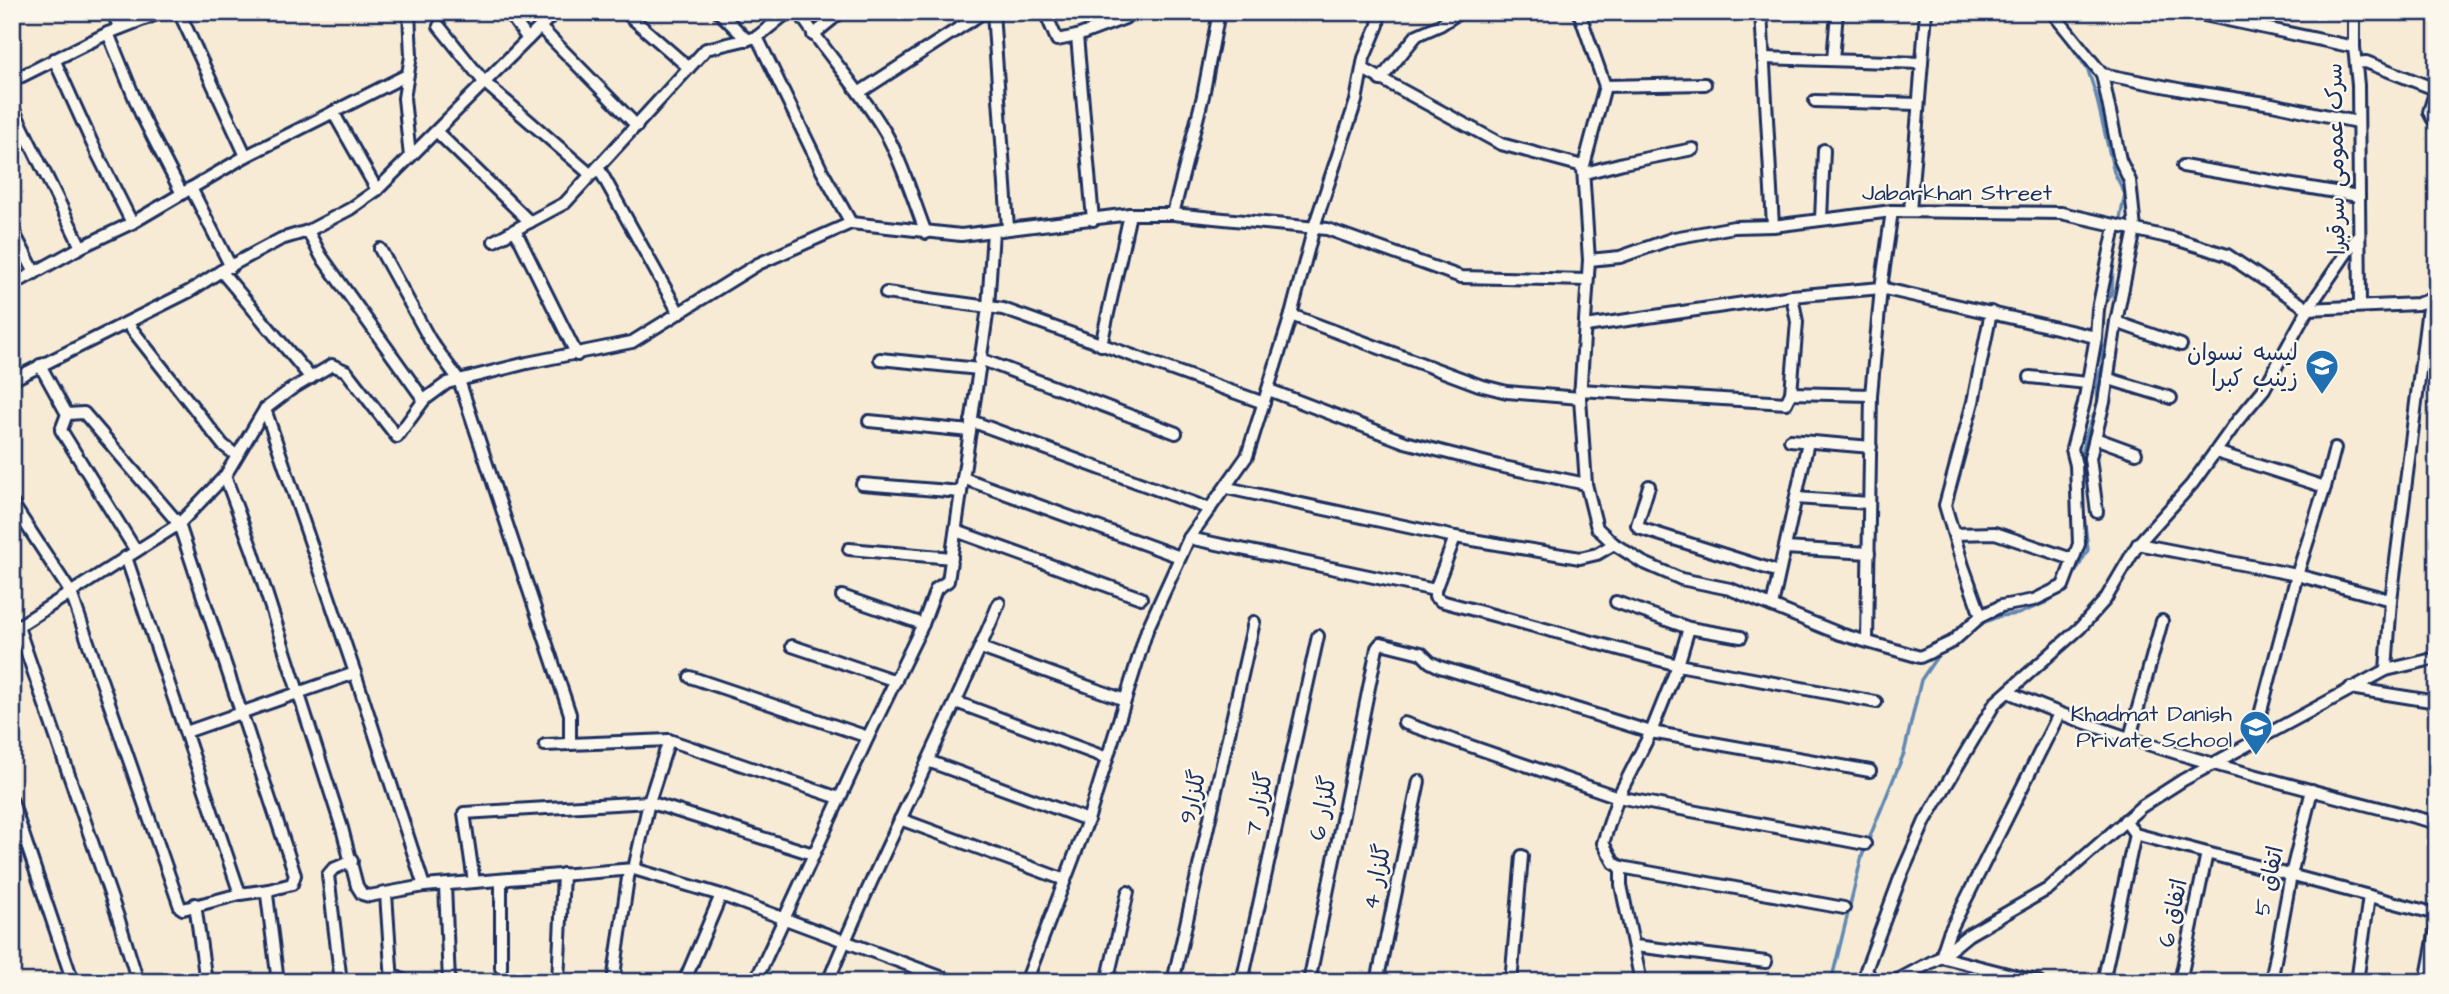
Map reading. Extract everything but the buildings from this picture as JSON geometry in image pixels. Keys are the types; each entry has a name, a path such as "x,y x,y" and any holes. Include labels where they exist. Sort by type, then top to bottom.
{"street":[{"path":"112,12 120,28"},
{"path":"12,81 108,33 162,12"},
{"path":"179,12 246,156"},
{"path":"409,12 411,56 404,98 410,157"},
{"path":"508,12 528,38"},
{"path":"12,380 190,291 281,239 308,231 350,209 377,190 555,12"},
{"path":"625,12 688,67"},
{"path":"719,12 752,39 851,223"},
{"path":"494,241 565,203 706,49 752,39 788,12"},
{"path":"799,12 813,35 860,92 887,135 926,233"},
{"path":"813,35 841,12"},
{"path":"860,92 984,12"},
{"path":"993,12 1009,228"},
{"path":"1045,12 1057,40 1077,36 1125,18"},
{"path":"1173,214 1203,96 1219,12"},
{"path":"1026,982 1088,820 1147,630 1189,538 1227,488 1247,456 1291,315 1314,227 1356,101 1368,47 1378,25 1379,12"},
{"path":"1380,80 1417,35 1460,12"},
{"path":"1579,12 1605,86 1584,171 1589,260 1580,394 1586,484 1597,528 1614,544 1642,562 1681,579 1730,589 1828,630 1920,657 1952,642 1981,616 2001,606 2035,600 2063,586 2079,544 2076,465 2072,449 2096,337 2098,309 2115,227"},
{"path":"1762,12 1773,226"},
{"path":"1833,60 1837,12"},
{"path":"1910,211 1926,12"},
{"path":"2052,12 2102,74 2120,160 2130,181 2135,229 2116,322 2109,379 2091,458 2097,512"},
{"path":"2190,12 2354,47"},
{"name":"سرک عمومی سرقبرا","path":"2354,12 2360,305"},
{"path":"439,26 484,82 594,170 679,313"},
{"path":"540,27 636,126"},
{"path":"108,33 141,114 186,190 226,269 311,379"},
{"path":"1077,36 1094,220"},
{"path":"1763,58 1922,63"},
{"path":"54,59 132,223"},
{"path":"2356,63 2366,62 2436,88 2429,112 2432,118 2437,119"},
{"path":"1363,69 1501,144 1579,165 1584,171"},
{"path":"2102,74 2357,122"},
{"path":"12,285 132,223 246,156 407,75"},
{"path":"1605,86 1705,84"},
{"path":"1815,101 1918,104"},
{"path":"12,106 81,247"},
{"path":"333,112 377,190"},
{"path":"437,132 530,222"},
{"path":"1584,171 1693,149"},
{"path":"1821,219 1824,150"},
{"path":"2183,166 2358,196"},
{"path":"1867,641 1871,396 1881,288 1892,211"},
{"name":"Jabarkhan Street","path":"1589,260 1620,257 1686,236 1734,227 1773,226 1892,211 2061,213 2115,227 2135,229 2227,256 2308,309"},
{"path":"1101,345 1129,214"},
{"path":"138,982 118,917 15,629 179,524 225,476 265,408 331,365 346,371 397,437 424,400 447,383 527,363 578,355 632,342 758,264 851,223 961,235 1129,214 1173,214 1327,229 1461,276 1587,280"},
{"path":"12,229 35,273"},
{"path":"515,230 578,355"},
{"path":"308,231 321,256 424,400"},
{"path":"755,982 839,798 923,624 936,589 948,581 988,307 993,231"},
{"path":"1873,982 1866,971 1900,878 1925,821 1995,703 2080,628 2105,600 2137,544 2192,484 2264,389 2308,309 2358,236"},
{"path":"380,249 430,340 459,380 570,714 570,744"},
{"path":"1586,326 1792,296 1881,288 2096,337"},
{"path":"886,293 1003,309 1264,403"},
{"path":"2308,309 2417,304 2435,293"},
{"path":"2386,670 2391,600 2435,293"},
{"path":"1291,315 1479,385 1507,392 1786,403 1791,393 1797,322 1792,296"},
{"path":"1981,616 1945,505 1973,402 1991,312"},
{"path":"2116,322 2181,345"},
{"path":"127,323 223,445 236,455"},
{"path":"880,359 980,364 1176,433"},
{"path":"40,365 68,414"},
{"path":"2030,377 2087,383"},
{"path":"2109,379 2171,398"},
{"path":"1269,390 1405,442 1499,466 1586,484"},
{"path":"1791,393 1871,396"},
{"path":"265,408 424,887"},
{"path":"12,503 71,593 180,907 183,909 195,904 292,884 295,875 179,524 84,413 68,414"},
{"path":"68,414 61,430 136,551"},
{"path":"869,421 971,426 1210,509"},
{"path":"2095,438 2136,453"},
{"path":"1790,440 1871,447"},
{"path":"1772,606 1808,442"},
{"path":"2256,739 2257,726 2297,575 2335,448"},
{"path":"2216,452 2325,487"},
{"path":"225,476 253,552 352,861 357,886 362,894 369,896 474,882 631,870 721,895 954,982"},
{"path":"963,478 1180,557"},
{"path":"862,484 961,492"},
{"path":"1649,486 1637,525 1639,528 1779,572"},
{"path":"1227,488 1455,537 1580,558 1597,554 1614,544"},
{"path":"1796,498 1869,503"},
{"path":"956,531 1141,598"},
{"path":"1954,534 1994,533 2072,559"},
{"path":"1455,537 1435,590 1435,597 1441,601 1678,665 1876,702"},
{"path":"1189,538 1435,590"},
{"path":"2137,544 2297,575 2391,600"},
{"path":"1785,548 1869,553"},
{"path":"849,549 952,558"},
{"path":"126,557 240,894"},
{"path":"842,596 923,624"},
{"path":"1616,602 1689,628 1741,637"},
{"path":"828,982 999,603"},
{"path":"2130,737 2162,621"},
{"name":"گلزار9","path":"1174,982 1254,622"},
{"path":"1689,628 1678,665 1651,732 1618,797 1602,843 1614,863 1620,867 1844,908"},
{"name":"گلزار 7","path":"1242,982 1318,636"},
{"name":"گلزار 6","path":"1310,982 1363,712 1377,648 1381,643 1421,653 1440,667 1651,732"},
{"path":"792,646 895,681"},
{"path":"981,648 1125,700"},
{"path":"1894,982 1941,957 1968,935 2048,889 2151,800 2256,739 2386,670 2437,658"},
{"path":"186,732 355,673"},
{"path":"690,677 868,737"},
{"path":"2350,688 2437,702"},
{"path":"2008,692 2059,715 2215,764 2437,823"},
{"path":"956,702 1107,758"},
{"path":"1941,957 1949,933 2059,715"},
{"path":"1404,723 1618,797 1865,844"},
{"path":"1651,732 1870,771"},
{"path":"613,982 631,870 669,740"},
{"path":"545,745 669,740 839,798"},
{"path":"928,761 1088,820"},
{"name":"گلزار 4","path":"1377,982 1419,781"},
{"name":"اتفاق 5","path":"2271,982 2291,875 2312,790"},
{"path":"12,801 73,982"},
{"path":"474,882 464,813 649,802 813,854"},
{"path":"900,819 1065,880"},
{"path":"2125,820 2135,834 2437,914"},
{"path":"2104,982 2135,834"},
{"name":"اتفاق 6","path":"2179,982 2207,853"},
{"path":"1511,982 1522,856"},
{"path":"341,982 328,876 333,869 352,861"},
{"path":"1620,867 1621,885 1641,982"},
{"path":"558,982 563,874"},
{"path":"501,880 501,968"},
{"path":"445,885 449,982"},
{"path":"269,890 267,895 278,982"},
{"path":"1107,982 1128,892"},
{"path":"386,894 392,979 408,982"},
{"path":"684,982 721,895"},
{"path":"2357,982 2369,896"},
{"path":"195,904 206,982"},
{"path":"2426,982 2437,924"},
{"path":"1635,946 1766,962"},
{"path":"1941,957 2039,982"}],"waterway":[{"path":"2058,27 2088,70 2096,95 2114,172 2125,194 2119,224"},
{"path":"2068,585 2088,550 2083,508 2082,455 2087,432 2098,405 2097,380 2102,367 2103,307 2112,293 2113,262"},
{"path":"1961,640 1983,623 2000,616 2018,614 2045,603 2063,591"},
{"path":"1831,982 1862,856 1904,753 1921,680 1938,655 1946,650"}],"place":[{"name":"لیسه نسوان زینب کبرا","path":"2322,396"},
{"name":"Khadmat Danish Private School","path":"2256,757"}]}
